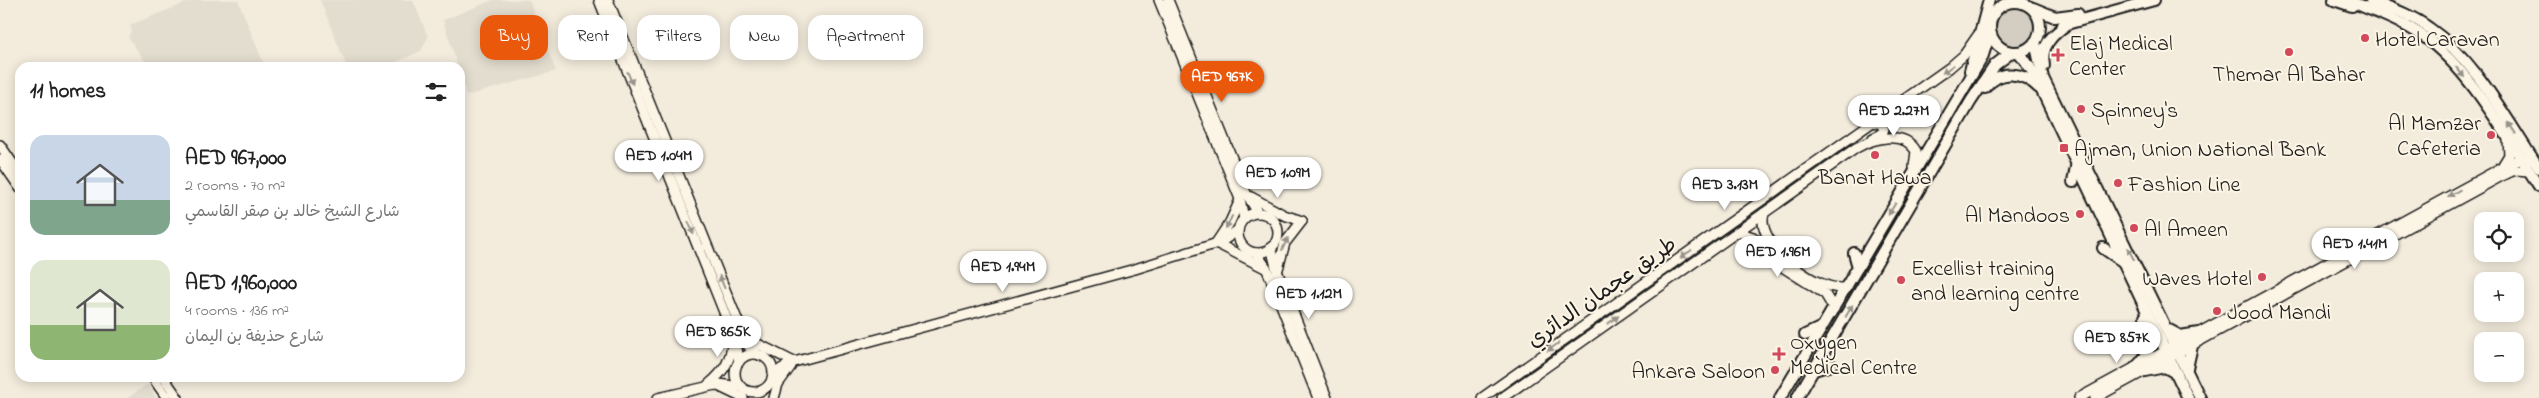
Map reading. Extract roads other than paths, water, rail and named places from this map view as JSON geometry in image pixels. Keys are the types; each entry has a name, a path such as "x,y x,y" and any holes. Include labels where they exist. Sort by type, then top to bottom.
{"main road":[{"path":"599,0 738,347 735,377 744,392 756,398"},
{"path":"608,0 742,334 749,347 763,357 771,366 769,398"},
{"path":"1159,0 1243,196 1258,213 1268,216 1276,224 1278,235 1271,247 1256,252"},
{"path":"708,386 744,392 761,391 781,369 794,362 1135,270 1216,243 1238,230 1244,219 1243,196 1168,0"},
{"path":"1936,137 1970,72 1979,32 1989,0"},
{"path":"1780,398 1982,58 1990,33 1996,0"},
{"path":"1992,15 2005,3 2017,1 2028,4 2051,16 2064,17 2130,0"},
{"path":"1798,398 1934,166 1999,61 2015,52 2029,48 2037,40 2069,23 2154,0"},
{"path":"2334,0 2370,5 2414,30 2442,51 2465,78 2520,158 2536,169"},
{"path":"2347,0 2370,5 2419,21 2458,52 2474,71 2536,169 2539,186"},
{"path":"2028,4 2040,20 2037,40 2043,78 2168,330 2177,374 2188,398"},
{"path":"2069,23 2049,40 2043,57 2047,74 2074,138"},
{"name":"طريق عجمان الدائري","path":"1482,398 1954,64 1968,50 1979,32"},
{"path":"1990,33 1996,44 2015,52 2032,69 2142,299 2173,352 2187,370 2200,398"},
{"path":"1934,166 1947,151 1983,91 1993,79 2008,74 2020,75 2034,84 2044,96"},
{"path":"1934,166 1938,151 1959,115 1957,109 1951,111"},
{"path":"1852,151 1861,143 1883,133 1882,125 1873,122"},
{"name":"طريق عجمان الدائري","path":"1502,398 1852,151 1867,143 1884,138 1906,141 1915,149 1917,156 1908,183"},
{"path":"2501,168 2509,155 2508,140"},
{"path":"0,145 15,173"},
{"path":"2080,398 2173,352 2200,333 2371,243 2482,182 2501,168 2520,158"},
{"path":"0,159 15,176"},
{"path":"2073,182 2076,162"},
{"path":"2482,182 2512,171 2536,169"},
{"path":"1216,243 1230,222 1243,196"},
{"path":"1243,196 1278,212 1302,220 1285,243 1277,271"},
{"path":"1244,219 1258,213"},
{"path":"1764,213 1763,231 1772,245 1787,261 1828,296 1834,309"},
{"path":"1238,230 1239,239 1244,247"},
{"path":"1753,237 1756,230 1763,231"},
{"path":"1738,232 1753,237 1784,268 1817,285 1834,288 1847,287"},
{"path":"1216,243 1244,247 1256,252 1267,270 1318,398"},
{"path":"1216,243 1250,259 1267,270"},
{"path":"1271,247 1277,271 1327,398"},
{"path":"2103,248 2125,263"},
{"path":"1854,253 1858,267"},
{"path":"2173,352 2192,346 2321,270"},
{"path":"2140,369 2151,345 2142,299"},
{"path":"1805,335 1823,326"},
{"path":"2168,330 2180,336 2200,333"},
{"path":"708,386 722,373 729,363 733,334"},
{"path":"742,334 753,344 794,362"},
{"path":"2187,370 2192,346"},
{"path":"658,398 708,386 723,378 737,364 750,355 794,362"},
{"path":"774,398 778,384 794,362"},
{"path":"1814,370 1831,365"},
{"path":"2095,398 2140,369 2166,367 2177,374"},
{"path":"156,382 167,398"},
{"path":"167,382 178,398"}],"place":[{"name":"Hotel Caravan","path":"2365,38"},
{"name":"Themar Al Bahar","path":"2289,52"},
{"name":"Elaj Medical Center","path":"2058,55"},
{"name":"Spinney's","path":"2081,109"},
{"name":"Al Mamzar Cafeteria","path":"2491,135"},
{"name":"Ajman, Union National Bank","path":"2064,148"},
{"name":"Banat Hawa","path":"1875,155"},
{"name":"Fashion Line","path":"2118,183"},
{"name":"Al Mandoos","path":"2080,214"},
{"name":"Al Ameen","path":"2134,228"},
{"name":"Waves Hotel","path":"2262,277"},
{"name":"Excellist training and learning centre","path":"1901,280"},
{"name":"Jood Mandi","path":"2217,311"},
{"name":"Oxygen Medical Centre","path":"1779,354"},
{"name":"Ankara Saloon","path":"1775,370"}]}
